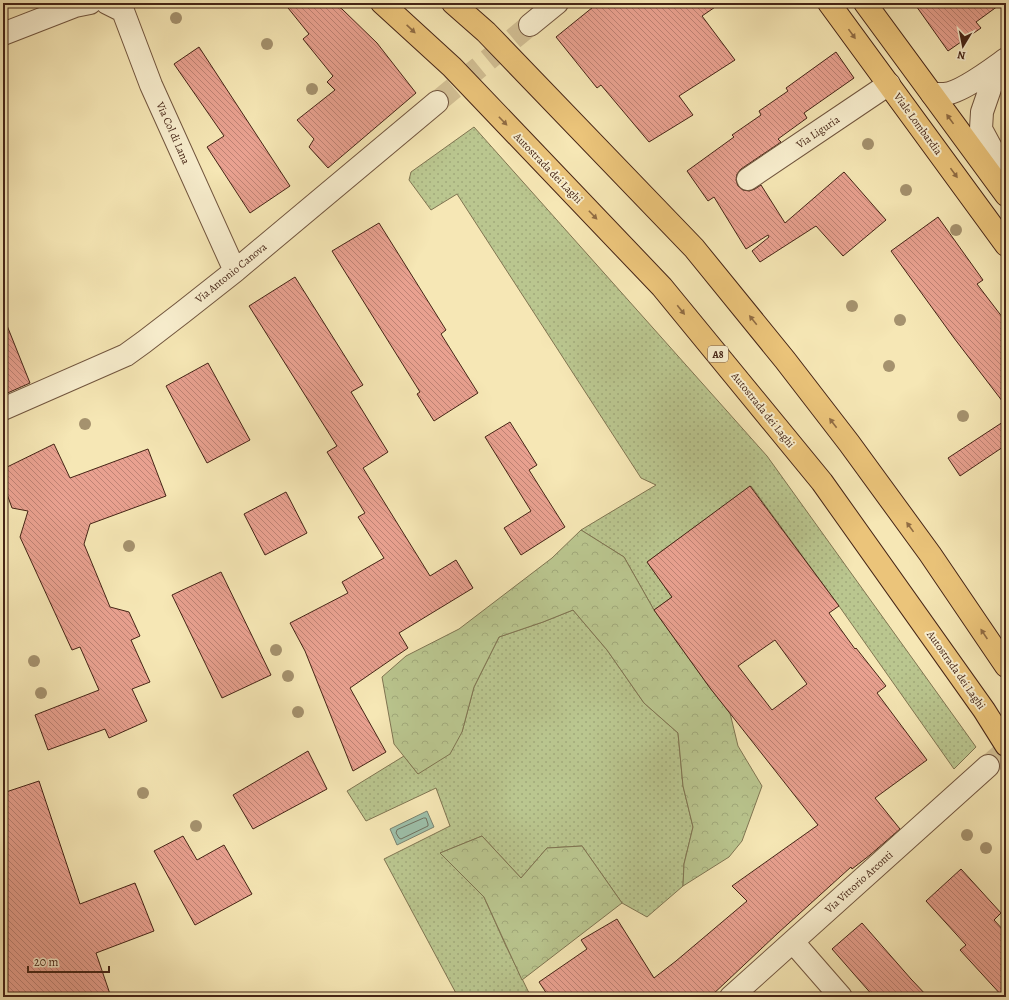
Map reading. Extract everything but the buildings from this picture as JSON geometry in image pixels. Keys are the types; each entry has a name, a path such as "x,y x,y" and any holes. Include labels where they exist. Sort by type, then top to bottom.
{"main road":[{"name":"Autostrada dei Laghi","path":"382,3 452,67 662,287 822,482 979,703 1006,745"},
{"path":"453,3 491,38 694,248 785,360 849,443 930,554 1006,666"},
{"name":"Viale Lombardia","path":"829,3 1006,245"},
{"path":"865,3 1006,195"}],"street":[{"path":"3,34 75,6 90,3"},
{"name":"Via Col di Lana","path":"107,3 123,11 151,85 235,270"},
{"path":"530,25 557,3"},
{"path":"932,94 956,92 990,71 1006,59"},
{"path":"1006,75 992,83 982,112 981,129 995,155 1006,169"},
{"name":"Via Liguria","path":"748,179 889,84"},
{"name":"Via Antonio Canova","path":"3,409 126,355 235,270 437,102"},
{"name":"Via Vittorio Arconti","path":"731,997 988,766"},
{"path":"792,942 841,997"}],"green space":[{"path":"474,127 767,456 976,747 954,769 839,606 751,486 647,562 672,597 654,610 624,557 581,530 656,485 641,478 457,194 431,210 409,180 411,172"},
{"path":"581,530 624,557 654,610 710,688 730,713 738,746 762,786 742,841 729,857 683,886 684,864 693,827 683,786 678,733 644,703 607,650 573,610 499,637 474,687 462,732 450,754 418,774 394,744 382,677 406,656 459,629 552,558"},
{"path":"573,610 607,650 644,703 678,733 683,786 693,827 684,864 683,886 647,917 622,903 582,846 547,848 521,878 482,836 440,853 484,897 531,997 458,997 384,859 450,826 436,788 366,821 347,791 404,756 418,774 462,732 474,687 499,637"},
{"path":"482,836 521,878 547,848 582,846 622,903 522,980 484,897 440,853"}],"water":[{"path":"427,811 434,827 397,845 390,829"}],"tunnel":[{"path":"437,102 530,25"},
{"path":"988,766 1006,750"}]}
